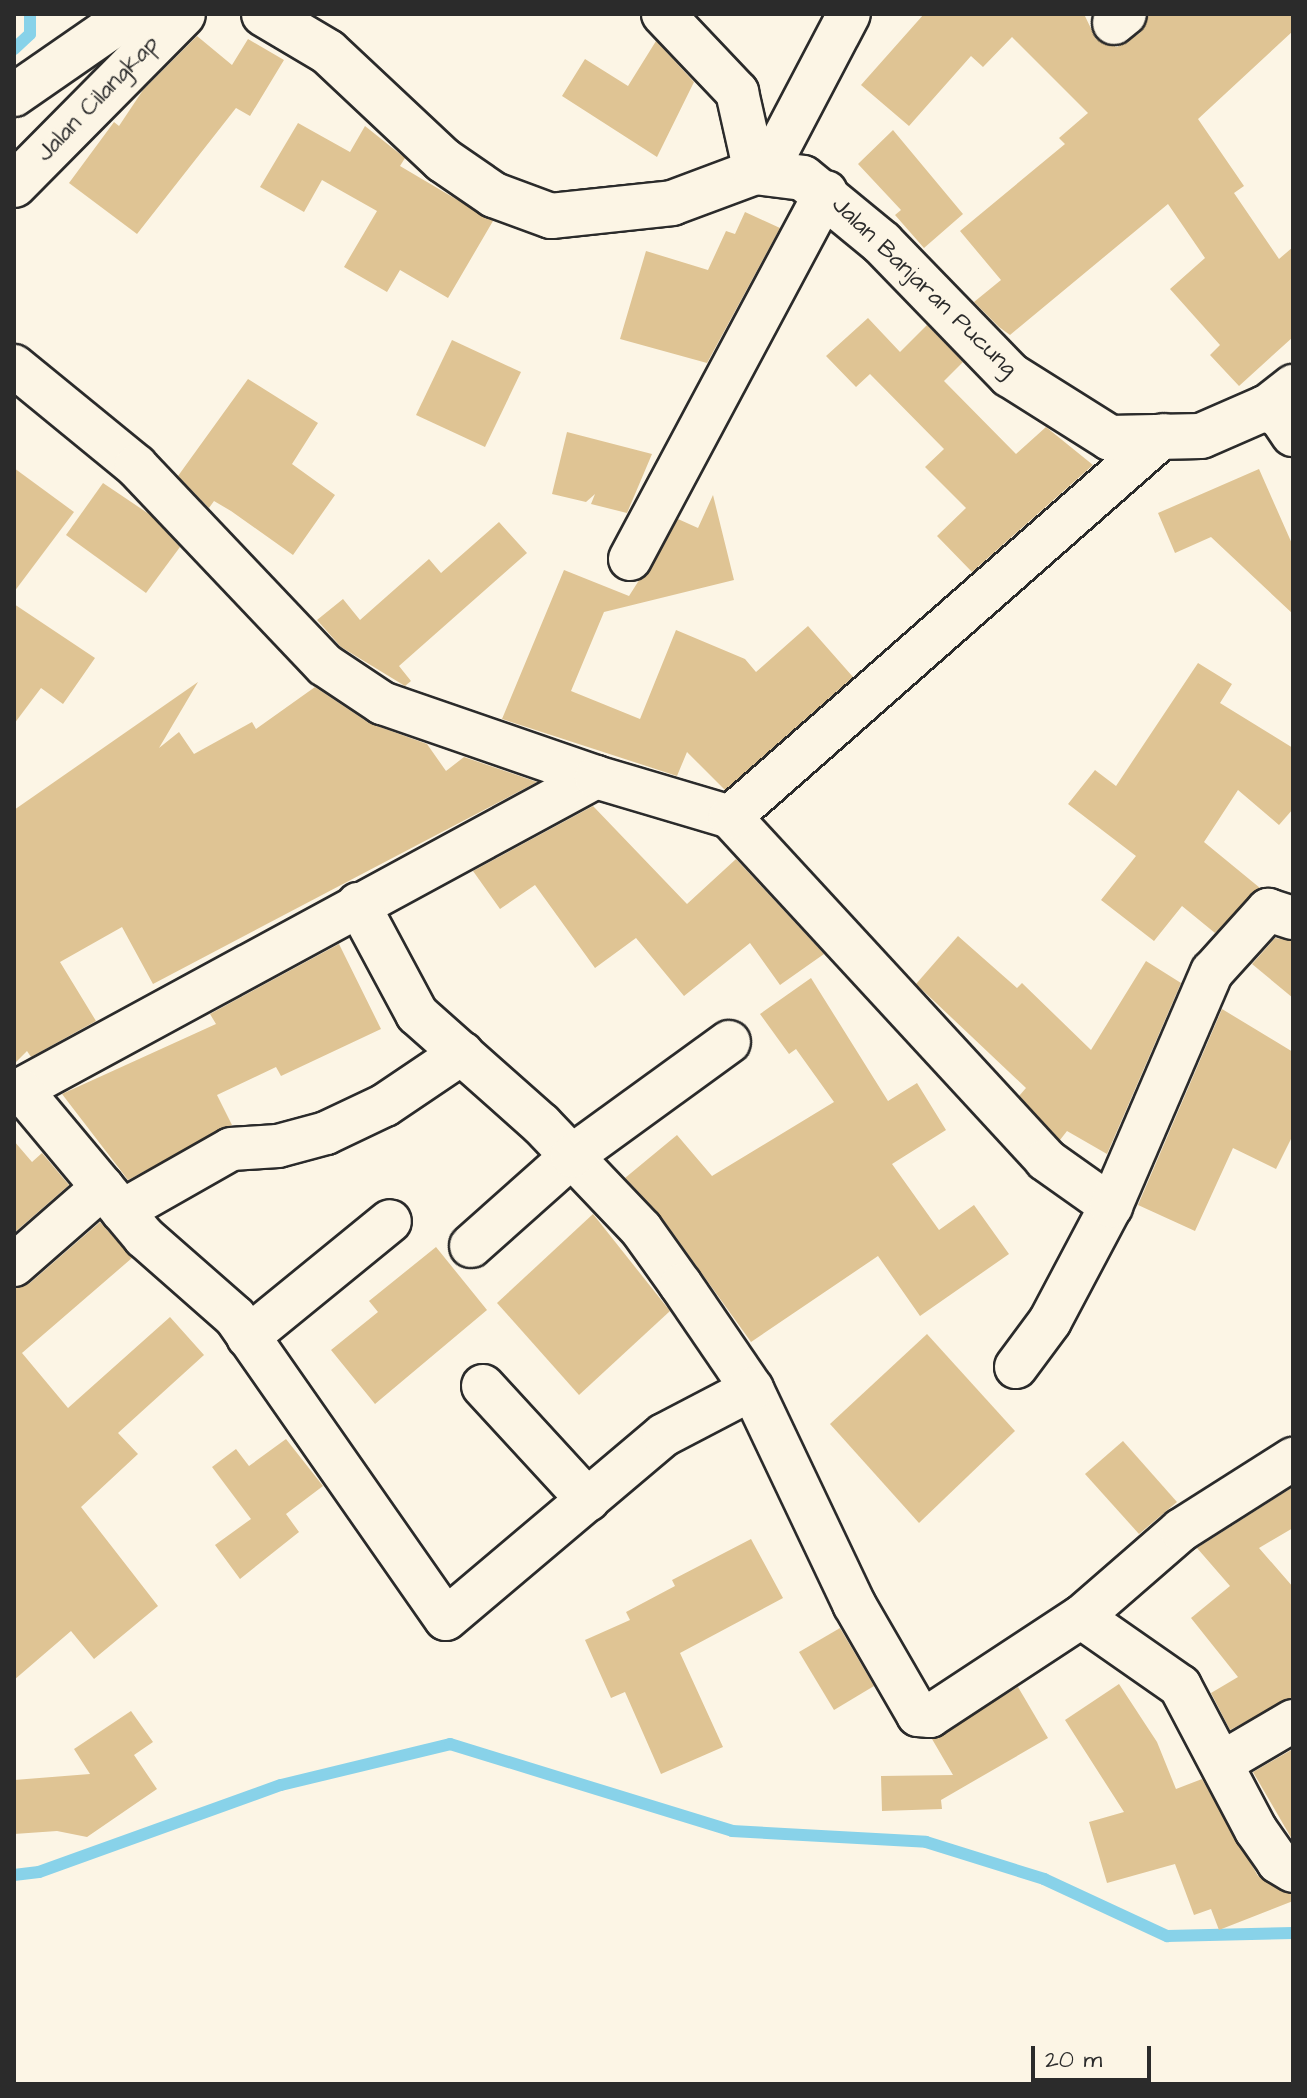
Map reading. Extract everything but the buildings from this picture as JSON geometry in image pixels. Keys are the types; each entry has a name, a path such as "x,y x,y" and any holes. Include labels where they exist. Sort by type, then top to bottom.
{"street":[{"path":"14,95 131,14"},
{"name":"Jalan Cilangkap","path":"14,185 183,14"},
{"path":"264,14 328,52 443,160 494,195 551,216 672,203 760,172 849,14"},
{"path":"663,14 737,92 760,172"},
{"name":"Jalan Banjaran Pucung","path":"760,172 803,178 826,192 1010,375 1110,438 1201,436 1284,409"},
{"path":"630,559 826,192"},
{"path":"14,366 136,466 325,665 382,703 596,777 730,817 1046,1160 1111,1206"},
{"path":"730,817 1164,435"},
{"path":"596,777 18,1092 112,1199 201,1292 235,1317 446,1619 664,1435 752,1389"},
{"path":"358,904 417,1014 572,1156 641,1229 752,1389 854,1604 918,1715 930,1716 1081,1617 1181,1530 1293,1459"},
{"path":"1016,1367 1050,1321 1111,1206 1212,972 1268,910 1293,918"},
{"path":"471,1246 572,1156 729,1042"},
{"path":"14,1265 112,1199 231,1149 278,1146 326,1133 385,1105 462,1053"},
{"path":"248,1337 390,1221"},
{"path":"483,1386 588,1500"},
{"path":"1081,1617 1180,1686 1223,1762 1256,1830 1278,1862 1293,1871"},
{"path":"1223,1762 1293,1721"}],"waterway":[{"path":"14,49 30,34 30,14"},
{"path":"14,1875 39,1872 281,1785 450,1744 732,1831 926,1842 1044,1879 1167,1936 1293,1933"}]}
